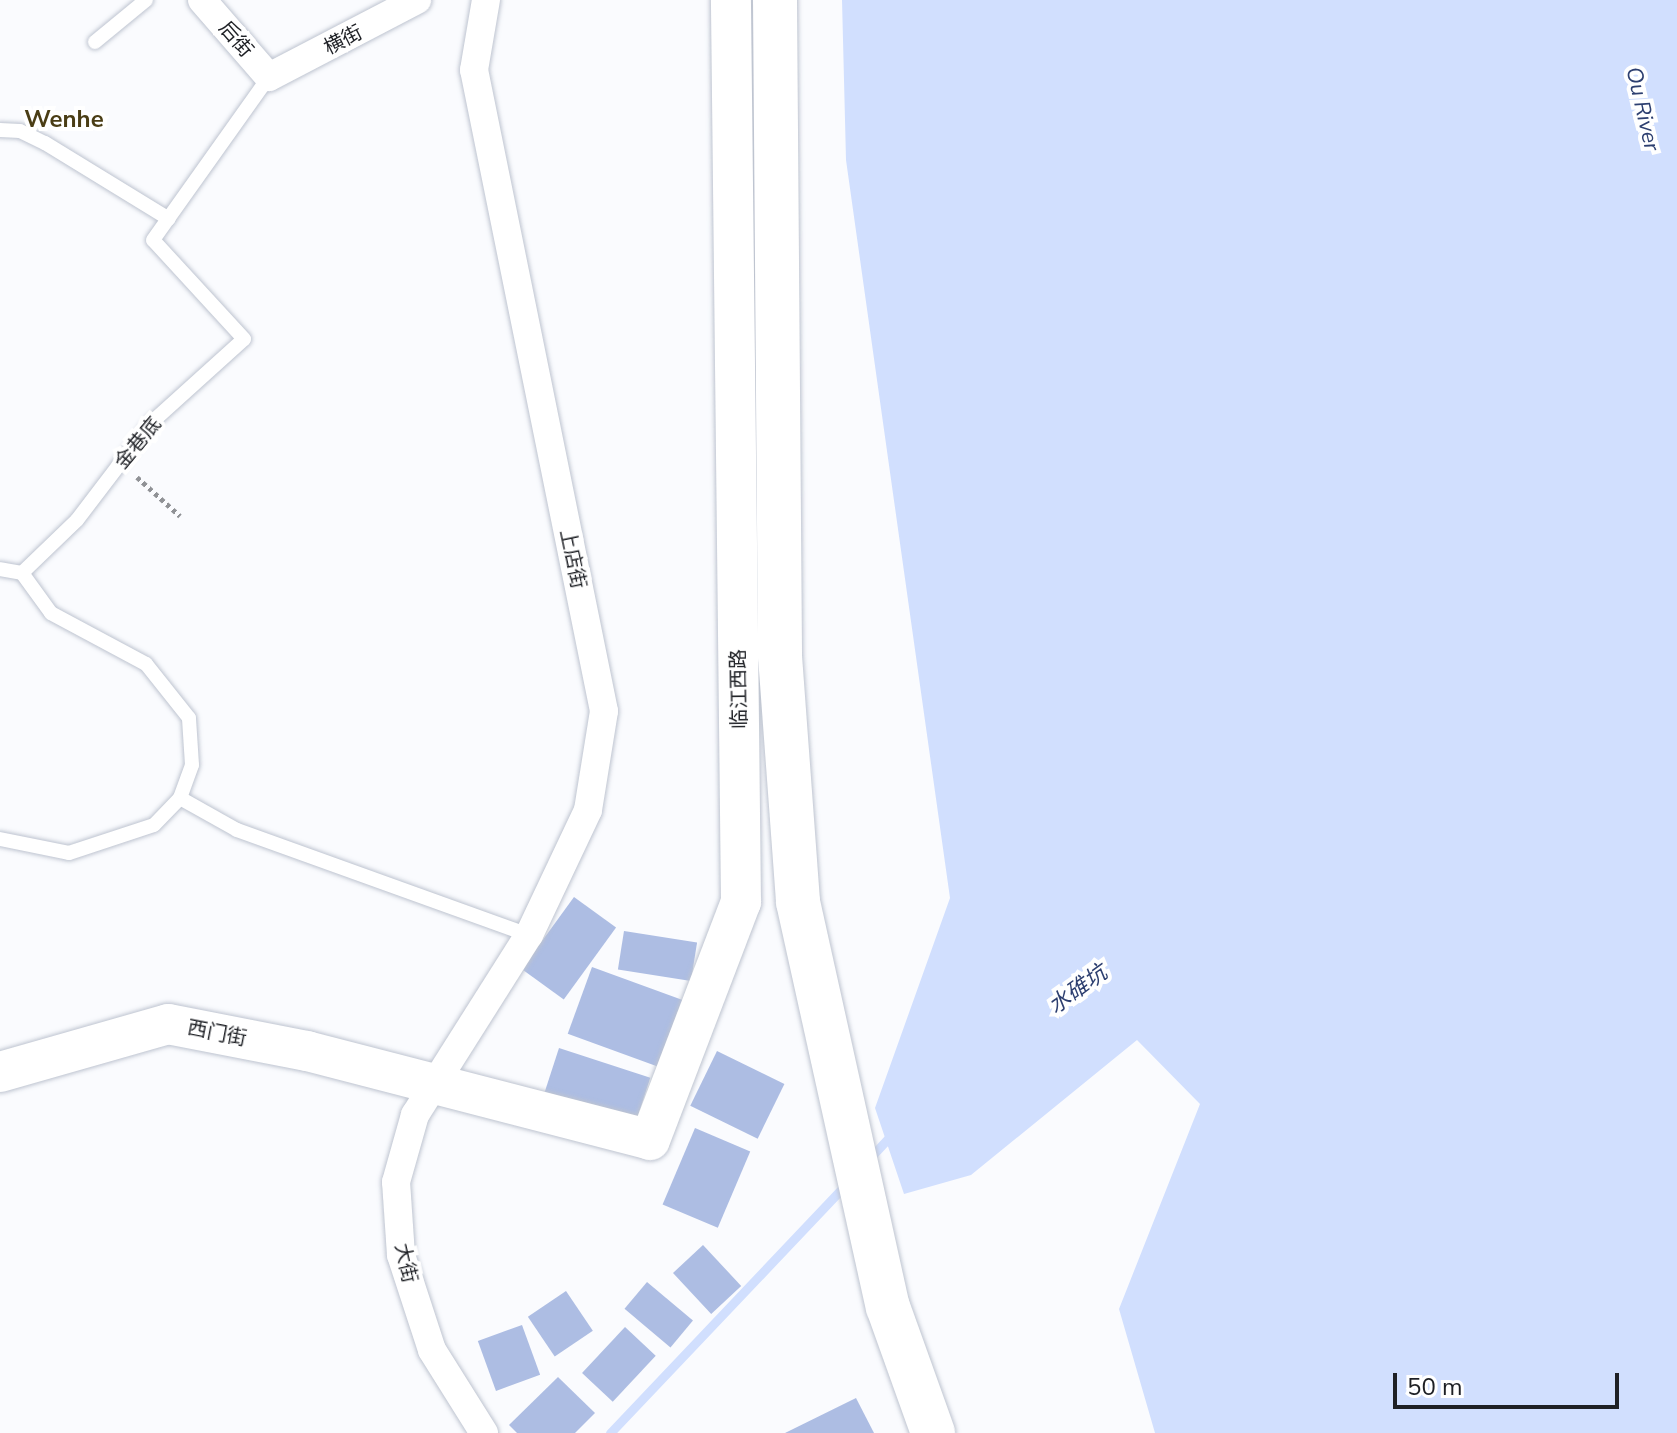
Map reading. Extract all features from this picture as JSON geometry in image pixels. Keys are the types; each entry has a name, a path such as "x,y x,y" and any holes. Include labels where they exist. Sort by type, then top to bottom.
{"main road":[{"path":"775,0 780,656 798,902 888,1307 933,1433"}],"street":[{"name":"后街","path":"202,0 269,77"},
{"name":"横街","path":"269,77 417,0"},
{"name":"上店街","path":"436,1084 529,935 588,810 604,711 474,70 486,0"},
{"name":"临江西路","path":"436,1084 650,1140 741,902 731,0"},
{"name":"西门街","path":"0,1072 168,1024 436,1084"},
{"name":"大街","path":"436,1084 415,1115 396,1182 401,1255 432,1350 484,1433"}],"lane":[{"path":"95,42 146,0"},
{"name":"金巷底","path":"22,573 77,520 151,423 244,339 153,240 269,77"},
{"path":"0,130 20,131 45,143 169,219"},
{"path":"0,569 22,573 51,613 146,664 189,718 192,765 180,798 154,825 69,853 0,839"},
{"path":"180,798 237,830 529,935"}],"path":[{"path":"121,463 180,516"}],"water":[{"name":"Ou River","path":"842,0 1677,0 1677,1433 1155,1433 1119,1309 1200,1104 1137,1040 971,1175 904,1194 875,1108 950,898 846,160"}],"building":[{"path":"574,897 616,928 564,1000 522,969"},
{"path":"624,931 697,943 691,981 618,970"},
{"path":"592,967 686,1001 662,1068 568,1034"},
{"path":"559,1048 650,1078 635,1126 543,1097"},
{"path":"717,1051 784,1084 758,1139 690,1106"},
{"path":"695,1128 750,1151 718,1228 663,1204"},
{"path":"703,1245 741,1286 711,1314 673,1273"},
{"path":"647,1282 693,1321 670,1347 625,1309"},
{"path":"566,1291 593,1331 555,1357 528,1317"},
{"path":"522,1325 540,1375 496,1391 478,1341"},
{"path":"625,1327 656,1356 613,1402 582,1373"},
{"path":"558,1377 595,1413 575,1433 517,1433 509,1425"},
{"path":"856,1398 874,1433 785,1433"}],"waterway":[{"name":"水碓坑","path":"868,1160 893,1133"},
{"name":"水碓坑","path":"610,1433 847,1183"}],"district":[{"name":"Wenhe","path":"64,120"}]}
